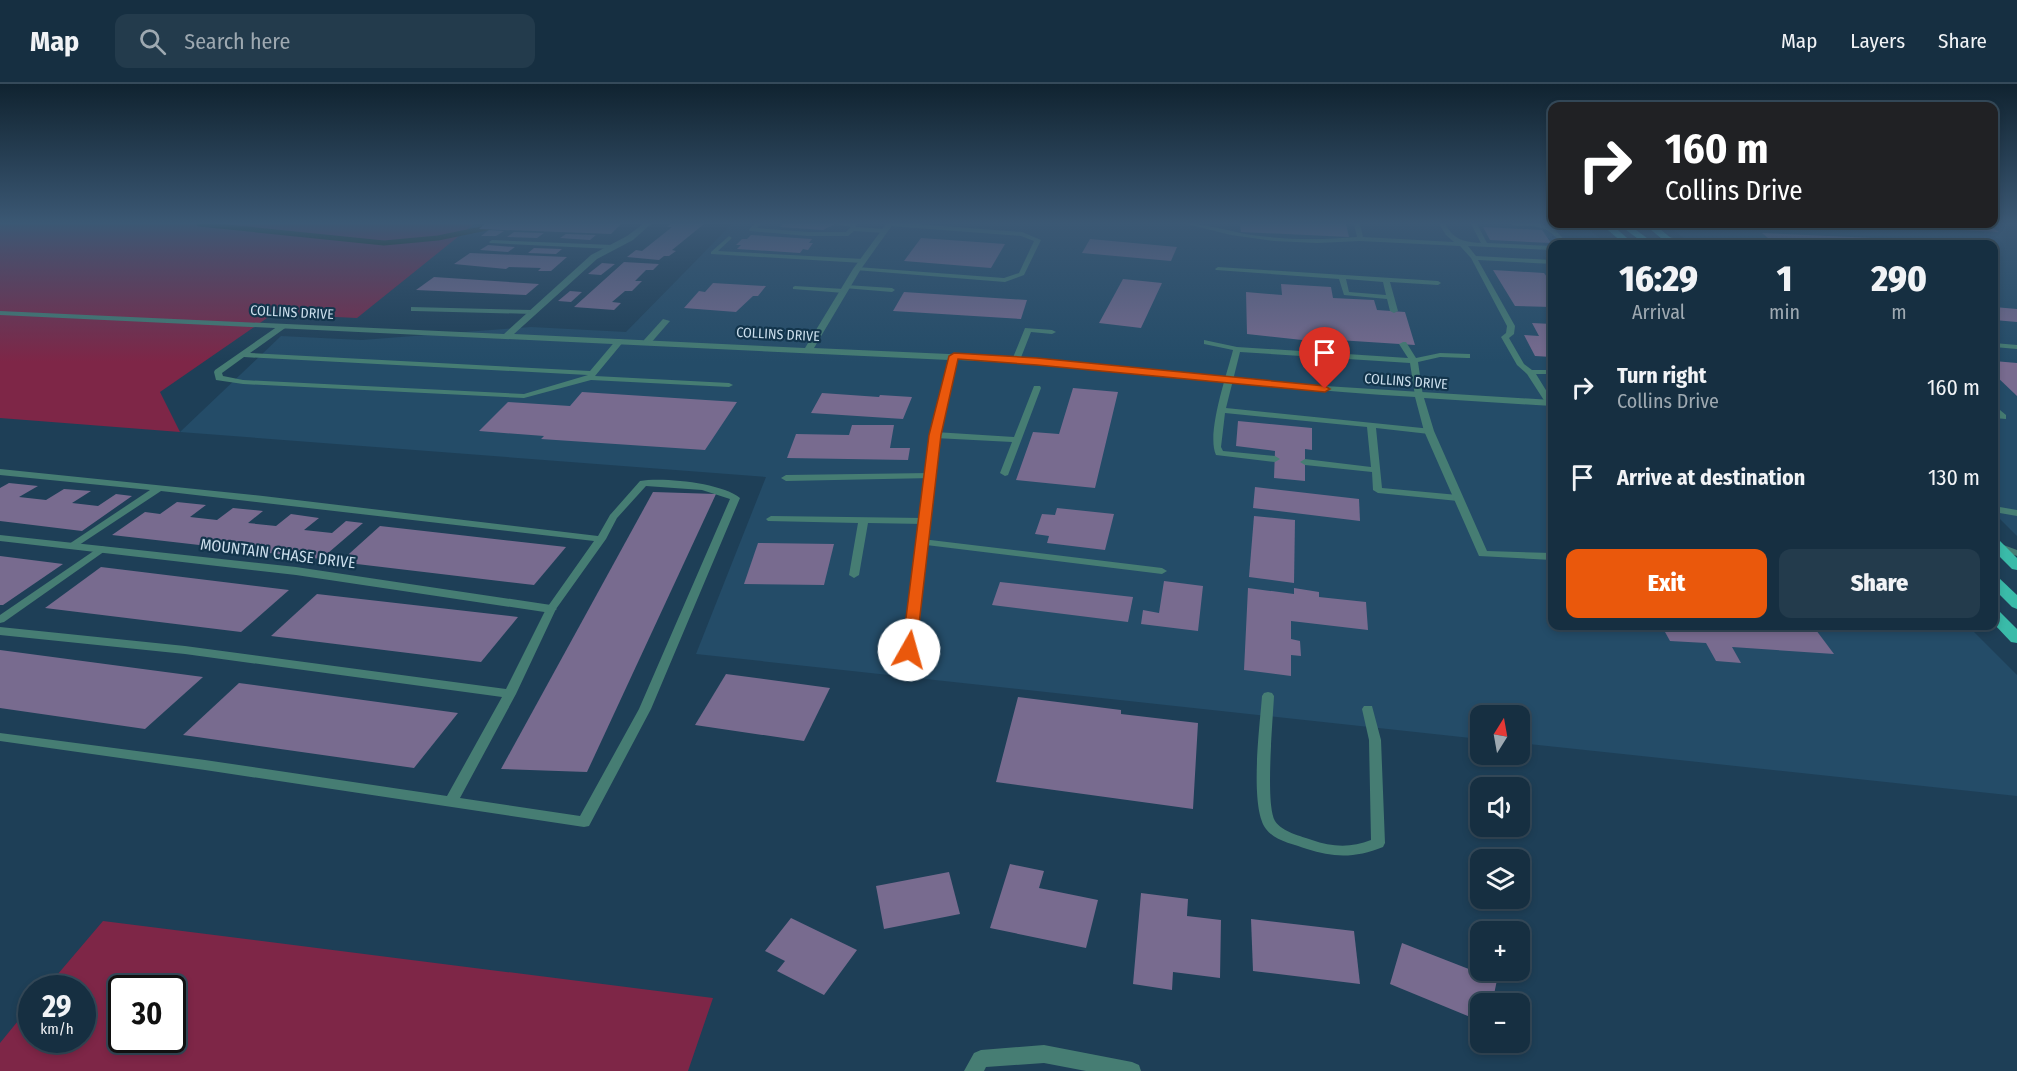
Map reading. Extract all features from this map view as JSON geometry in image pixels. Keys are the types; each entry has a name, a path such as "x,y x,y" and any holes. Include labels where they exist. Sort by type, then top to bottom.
{"main road":[{"path":"1998,547 2017,566"},
{"path":"1998,585 2017,604"},
{"path":"1998,621 2017,638"}],"street":[{"path":"507,336 580,270"},
{"path":"809,349 856,270"},
{"name":"COLLINS DRIVE","path":"0,313 954,356 1419,396 1548,403"},
{"path":"909,650 935,435 954,356"},
{"path":"1419,396 1429,430 1483,554 1548,557"},
{"name":"MOUNTAIN CHASE DRIVE","path":"0,538 296,571 551,609"},
{"path":"973,1071 981,1059 1044,1054 1132,1071"}],"lane":[{"path":"871,270 1005,280 1022,274 1024,270"},
{"path":"1234,270 1438,283"},
{"path":"1481,270 1511,326 1510,334 1505,337 1521,365 1530,372 1548,397"},
{"path":"1342,277 1346,294 1390,297"},
{"path":"1386,280 1394,311"},
{"path":"795,288 892,290"},
{"path":"414,309 533,312"},
{"path":"647,342 666,321"},
{"path":"284,326 218,372 219,378 243,382 524,396 591,375 620,341"},
{"path":"1016,360 1028,330 1052,332"},
{"path":"1207,342 1237,349 1414,361 1440,355 1467,356"},
{"path":"1403,344 1414,361 1419,396"},
{"path":"1998,345 2017,347"},
{"path":"1237,349 1221,410 1217,447 1219,453 1275,459"},
{"path":"242,355 729,385"},
{"path":"1530,372 1548,372"},
{"path":"1005,473 1037,388"},
{"path":"1221,410 1429,430"},
{"path":"1371,425 1378,490 1458,498"},
{"path":"935,435 1017,440"},
{"path":"1305,462 1376,470"},
{"path":"0,472 160,488 601,539"},
{"path":"786,478 930,476"},
{"path":"0,737 205,765 451,802 584,822 645,709 735,498 720,490 672,483 643,483 613,517 601,539 551,609 510,694 451,802"},
{"path":"73,546 160,488"},
{"path":"1998,510 2013,512"},
{"path":"1998,514 2013,512"},
{"path":"771,519 924,521"},
{"path":"854,575 863,521"},
{"path":"922,542 1162,571"},
{"path":"1998,545 2017,553"},
{"path":"0,620 100,549"},
{"path":"0,631 185,650 510,694"},
{"path":"1268,696 1264,800 1268,821 1277,831 1329,851 1361,851 1378,843 1375,740 1368,709"}],"shaded area":[{"path":"0,270 417,270 357,318 273,314 160,392 180,432 0,418"},
{"path":"687,270 1548,270 1548,630 1972,630 2017,675 2017,796 1530,744 1530,705 1470,705 1470,738 696,654 766,477 180,432 281,336 362,340 531,327 626,332"},
{"path":"1998,270 2017,270 2017,536 1998,517"},
{"path":"103,921 713,998 688,1071 0,1071 0,1043 18,1021 18,1053 96,1053 96,975 57,975"}],"building":[{"path":"593,270 607,270 601,275 588,274"},
{"path":"615,270 646,270 635,281 642,281 632,291 625,291 612,302 621,303 614,310 574,307"},
{"path":"1493,270 1544,273 1548,278 1548,307 1515,306"},
{"path":"434,277 539,284 526,295 416,290"},
{"path":"1123,279 1162,283 1141,328 1099,323"},
{"path":"713,283 766,286 758,296 753,296 736,312 684,308 699,291 705,292"},
{"path":"1281,284 1331,287 1333,298 1374,300 1377,310 1405,312 1415,345 1338,340 1339,344 1247,334 1246,292 1282,295"},
{"path":"570,291 582,292 571,302 558,301"},
{"path":"904,292 1027,300 1021,319 893,311"},
{"path":"1998,307 2017,309 2017,322 1998,320"},
{"path":"1532,323 1548,324 1548,357 1535,356 1524,335 1539,336"},
{"path":"1998,361 2017,363 2017,396 1998,378"},
{"path":"1073,388 1118,392 1095,488 1016,480 1033,432 1059,434"},
{"path":"582,392 737,402 705,450 541,439 544,436 479,431 508,402 570,406"},
{"path":"822,393 912,397 903,419 811,413"},
{"path":"1238,421 1312,428 1312,450 1305,449 1305,481 1274,478 1275,451 1236,446"},
{"path":"852,425 894,425 890,448 910,448 908,460 787,458 796,434 849,435"},
{"path":"9,483 38,486 19,497 46,500 64,489 91,491 72,503 98,506 116,494 132,496 82,531 0,521 0,488"},
{"path":"1255,487 1359,499 1360,521 1253,508"},
{"path":"653,492 716,494 587,772 501,769"},
{"path":"177,502 206,505 190,517 217,520 233,508 263,511 248,523 276,526 291,514 319,518 304,530 332,533 346,521 363,523 321,559 112,535 145,512 160,514"},
{"path":"1057,508 1114,514 1105,550 1047,543 1049,536 1035,534 1042,514 1055,515"},
{"path":"1254,516 1295,520 1294,583 1249,577"},
{"path":"380,526 566,547 534,585 340,562"},
{"path":"758,543 834,544 824,585 744,584"},
{"path":"0,556 63,564 0,605"},
{"path":"101,567 289,590 241,632 45,608"},
{"path":"1164,581 1203,586 1198,631 1141,624 1143,610 1159,613"},
{"path":"1000,582 1133,597 1128,622 992,605"},
{"path":"1248,588 1294,594 1294,588 1319,592 1319,597 1366,602 1368,630 1291,621 1291,639 1300,641 1301,656 1291,655 1291,676 1244,670"},
{"path":"317,594 518,617 481,662 271,636"},
{"path":"1636,630 1816,630 1834,654 1732,647 1741,663 1716,661 1706,643 1670,641 1665,632"},
{"path":"0,650 203,677 145,729 0,708"},
{"path":"726,674 830,688 804,741 695,725"},
{"path":"239,683 458,713 414,768 183,735"},
{"path":"1018,697 1121,710 1121,714 1198,723 1193,809 996,782"},
{"path":"1010,864 1044,871 1039,888 1098,900 1086,948 990,928"},
{"path":"949,872 960,914 884,929 876,886"},
{"path":"1141,893 1188,899 1187,916 1221,920 1220,978 1173,972 1172,990 1133,984"},
{"path":"791,918 857,950 824,995 777,971 785,961 765,951"},
{"path":"1251,919 1354,931 1360,984 1253,971"},
{"path":"1402,943 1470,969 1470,981 1497,981 1494,993 1470,993 1470,1017 1390,984"}],"route":[{"path":"909,650 935,435 954,356 1325,389"}]}
